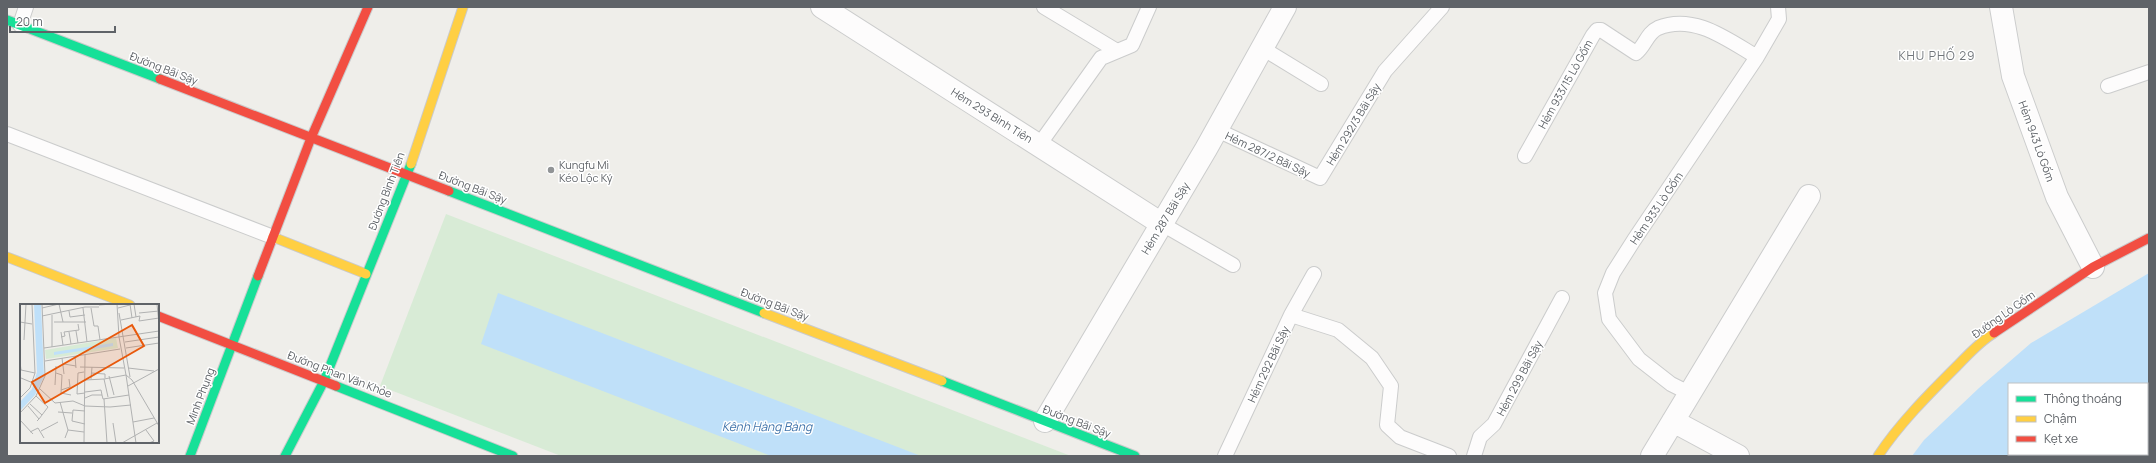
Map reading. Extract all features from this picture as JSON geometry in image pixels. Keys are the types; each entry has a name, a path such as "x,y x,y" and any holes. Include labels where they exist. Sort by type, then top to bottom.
{"street":[{"path":"233,345 311,138 368,7"},
{"name":"Đường Bình Tiên","path":"324,381 407,175 463,7"},
{"name":"Hẻm 293 Bình Tiên","path":"822,7 1162,224"},
{"name":"Hẻm 943 Lò Gốm","path":"2001,7 2013,76 2057,197 2093,267"},
{"name":"Hẻm 287 Bãi Sậy","path":"1045,421 1216,130 1262,48 1280,9"},
{"name":"Đường Bãi Sậy","path":"13,23 1135,456"},
{"path":"1652,456 1691,394 1809,196"},
{"path":"273,238 366,274"},
{"name":"Đường Lò Gốm","path":"1878,456 1888,441 1938,385 1984,339 2093,267 2149,238"},
{"path":"7,257 127,304"},
{"name":"Đường Phan Văn Khỏe","path":"159,316 513,456"},
{"name":"Minh Phụng","path":"190,456 233,345"},
{"path":"285,456 324,381"},
{"path":"1673,421 1738,456"}],"lane":[{"path":"13,23 26,7"},
{"path":"1044,7 1117,51"},
{"path":"1039,145 1101,58 1132,45 1149,7"},
{"name":"Hẻm 292/3 Bãi Sậy","path":"1320,178 1385,71 1442,7"},
{"name":"Hẻm 933 Lò Gốm","path":"1691,394 1671,384 1639,359 1609,319 1605,293 1613,273 1634,240 1757,57 1779,19 1778,7"},
{"name":"Hẻm 933/15 Lò Gốm","path":"1525,156 1592,35 1598,30 1601,30 1636,53 1640,50 1651,33 1658,28 1686,24 1705,27 1757,57"},
{"path":"1262,48 1320,84"},
{"path":"2108,86 2149,72"},
{"name":"Hẻm 287/2 Bãi Sậy","path":"1216,130 1320,178"},
{"path":"7,134 273,238"},
{"path":"1162,224 1232,265"},
{"name":"Hẻm 292 Bãi Sậy","path":"1225,456 1291,316 1314,274"},
{"name":"Hẻm 299 Bãi Sậy","path":"1474,456 1480,437 1494,424 1562,298"},
{"path":"1291,316 1338,330 1372,358 1391,386 1387,425 1400,437 1449,456"}],"green space":[{"path":"446,214 1071,456 561,456 380,386"}],"water":[{"path":"2149,273 2149,411 2148,383 2008,383 2008,455 2096,455 2095,456 1912,456 1924,440 1979,388 2031,343"},
{"name":"Kênh Hàng Bàng","path":"498,293 921,456 771,456 481,344"}],"traffic: fast":[{"path":"7,20 160,79"},
{"path":"285,456 324,381 411,164"},
{"path":"449,191 764,313"},
{"path":"190,456 258,276"},
{"path":"942,381 1135,456"},
{"path":"336,386 513,456"}],"traffic: slow":[{"path":"411,164 463,7"},
{"path":"273,237 366,274"},
{"path":"7,257 127,304"},
{"path":"764,313 942,381"},
{"path":"1878,456 1904,421 1924,399 1983,340 1994,333"}],"traffic: jam":[{"path":"258,276 311,138 368,7"},
{"path":"160,79 449,191"},
{"path":"1994,333 2093,267 2149,238"},
{"path":"159,316 336,386"}],"place":[{"name":"Kungfu Mì Kéo Lộc Ký","path":"551,170"}],"district":[{"name":"KHU PHỐ 29","path":"1937,55"}]}
